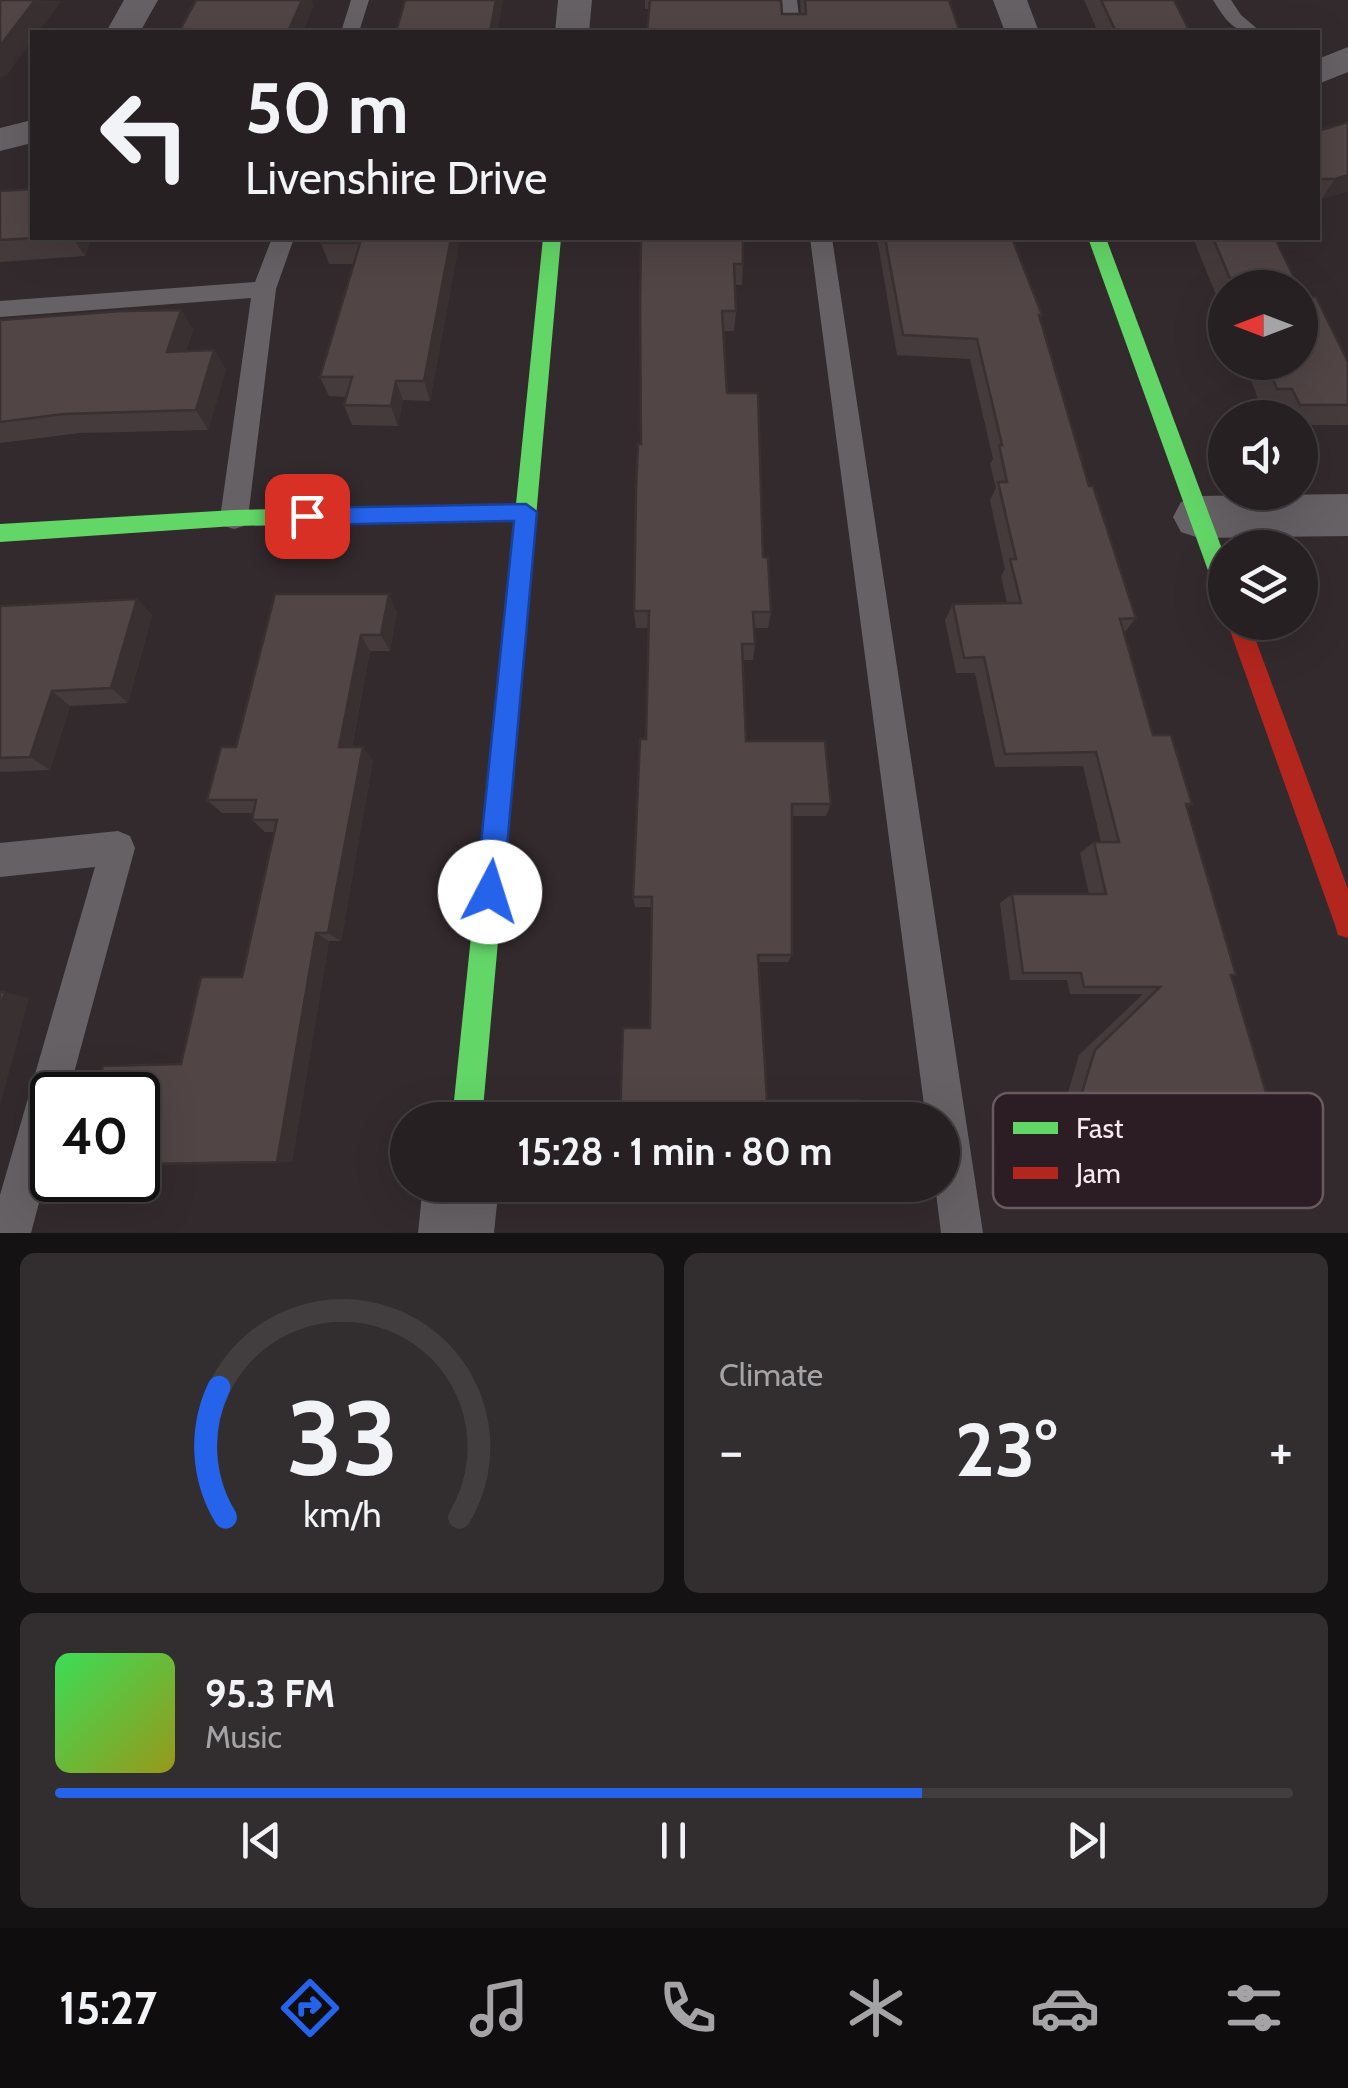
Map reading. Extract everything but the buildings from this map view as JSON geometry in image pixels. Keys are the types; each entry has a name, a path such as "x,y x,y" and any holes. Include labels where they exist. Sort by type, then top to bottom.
{"street":[{"path":"124,30 141,0"},
{"path":"572,30 575,0"},
{"path":"1010,0 1021,30"},
{"path":"1320,72 1348,58"},
{"path":"0,140 30,132"},
{"path":"470,1102 552,240"},
{"path":"1098,240 1208,539"},
{"path":"0,534 234,518 526,512"},
{"path":"1200,517 1348,515"},
{"path":"1245,640 1348,925"},
{"path":"456,1233 459,1202"}],"lane":[{"path":"351,30 360,0"},
{"path":"788,0 792,30"},
{"path":"1222,0 1234,20 1249,30"},
{"path":"234,518 264,289 282,240"},
{"path":"821,240 962,1233"},
{"path":"0,308 264,289"},
{"path":"0,860 118,848 10,1233"}],"traffic: fast":[{"path":"469,1102 552,240"},
{"path":"1098,240 1208,541"},
{"path":"0,533 234,518 526,512"}],"traffic: jam":[{"path":"1245,640 1348,925"}],"route":[{"path":"307,516 526,512 490,892"}]}
